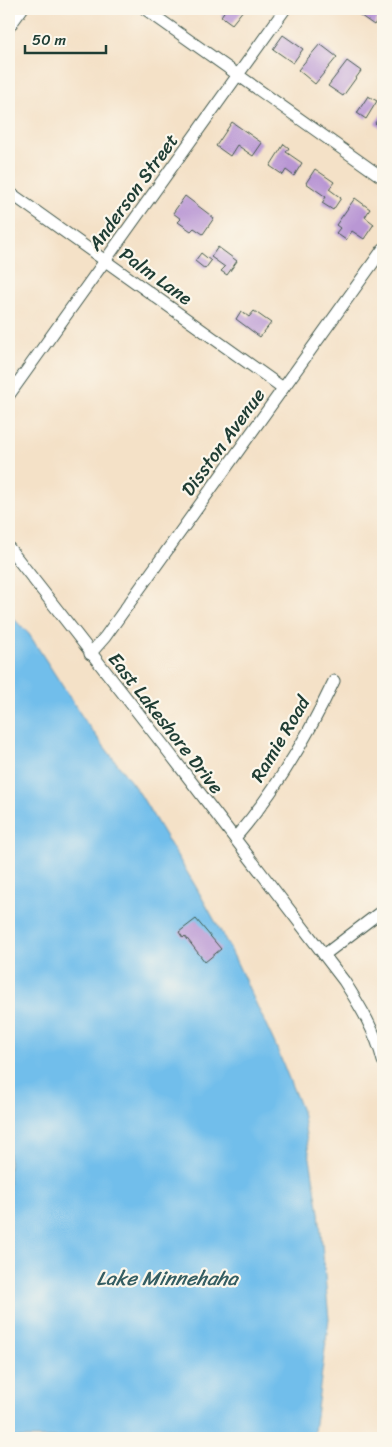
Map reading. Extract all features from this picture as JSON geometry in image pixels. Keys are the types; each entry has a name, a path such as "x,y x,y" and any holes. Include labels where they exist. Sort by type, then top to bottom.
{"street":[{"path":"9,27 22,9"},
{"path":"145,9 383,178"},
{"name":"Anderson Street","path":"9,395 285,9"},
{"name":"Palm Lane","path":"9,192 283,388"},
{"name":"Disston Avenue","path":"90,654 111,629 383,249"},
{"name":"East Lakeshore Drive","path":"9,548 324,955 364,1013 383,1060"},
{"name":"Ramie Road","path":"235,838 301,745 334,681"},
{"path":"324,955 383,910"}],"water":[{"name":"Lake Minnehaha","path":"9,614 29,634 85,721 140,794 196,887 230,948 275,1044 302,1111 319,1212 329,1319 313,1438 9,1438"}],"building":[{"path":"226,9 244,9 232,24 221,16"},
{"path":"356,9 377,9 382,13 374,25 354,11"},
{"path":"283,35 303,49 293,63 273,49"},
{"path":"320,44 337,57 315,84 298,70"},
{"path":"347,61 361,71 343,96 328,86"},
{"path":"368,96 377,101 366,119 357,113"},
{"path":"383,112 383,130 375,123"},
{"path":"232,122 262,143 253,156 237,145 230,156 216,146"},
{"path":"284,144 289,148 286,152 302,163 294,176 286,170 283,175 270,166"},
{"path":"315,169 334,182 329,189 341,198 333,210 322,203 326,197 306,183"},
{"path":"185,196 214,218 203,234 194,228 191,231 178,222 181,219 173,213"},
{"path":"355,198 370,209 365,217 374,224 364,239 352,231 346,240 336,233 340,228 336,225"},
{"path":"218,247 237,261 227,275 221,271 225,267 211,257"},
{"path":"201,253 211,261 205,269 195,261"},
{"path":"241,311 249,317 254,311 271,323 260,337 236,319"},
{"path":"196,919 221,949 205,962 185,936 183,938 179,932"}]}
